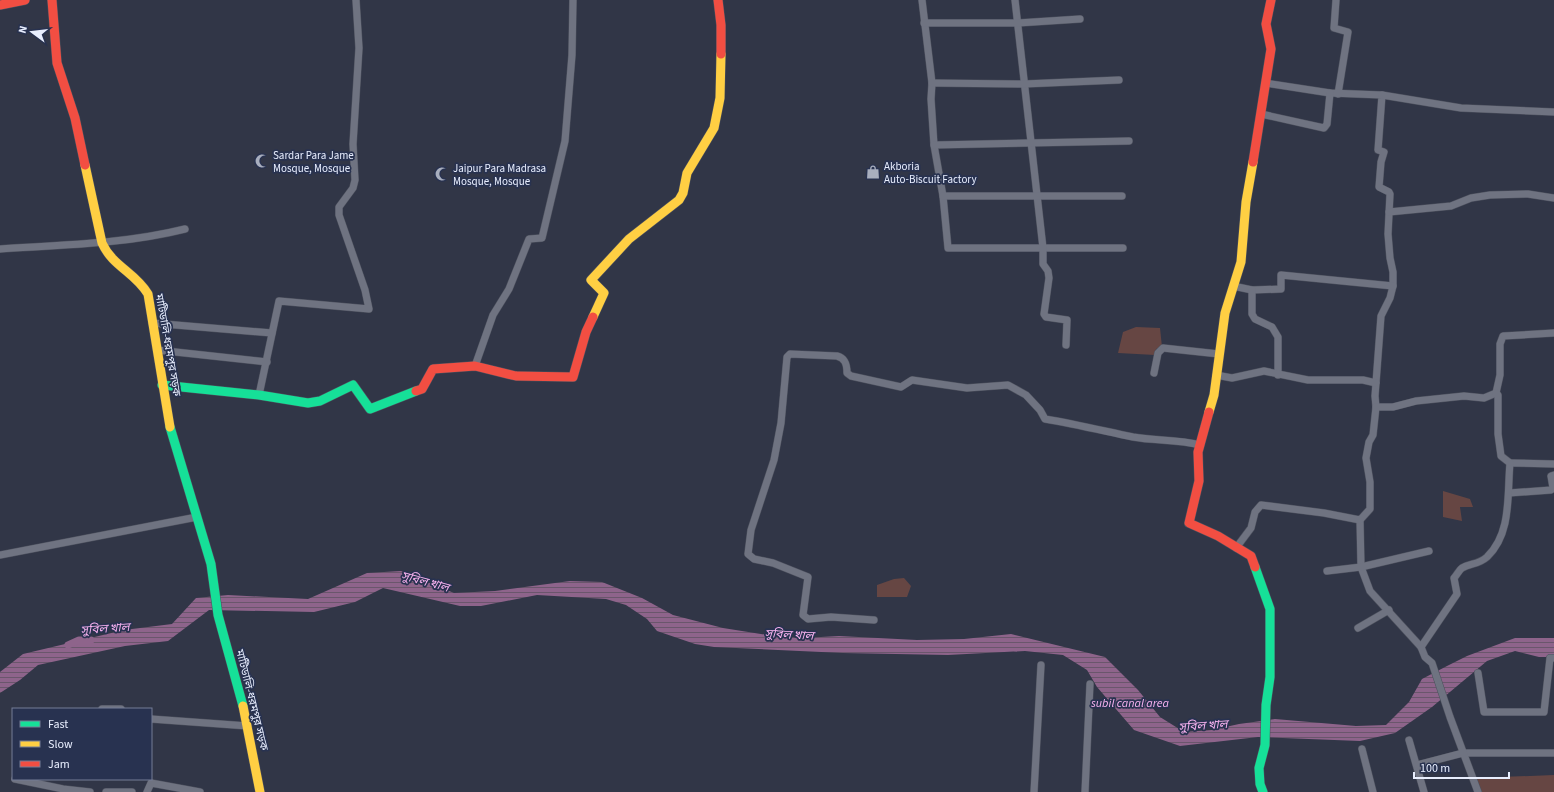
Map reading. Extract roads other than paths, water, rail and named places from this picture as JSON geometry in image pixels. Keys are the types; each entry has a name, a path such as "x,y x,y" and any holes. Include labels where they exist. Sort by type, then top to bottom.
{"main road":[{"path":"0,5 25,0"},
{"name":"মাটিডালি-ধরমপুর সড়ক","path":"52,0 56,63 75,118 105,253 112,262 145,287 148,294 169,425 212,564 218,615 248,726 260,792"},
{"path":"162,385 259,395 308,403 320,401 353,385 370,409 422,389 433,370 475,366 516,376 573,377 586,332 604,293 591,280 629,239 664,210 679,200 684,193 687,173 714,128 720,98 721,25 718,0"},
{"path":"1263,792 1260,784 1259,768 1265,745 1266,705 1270,677 1270,609 1250,556 1218,536 1190,524 1199,481 1197,460 1214,395 1225,313 1242,262 1246,202 1270,49 1268,42 1267,16 1270,10 1271,0"}],"street":[{"path":"259,395 279,301 369,309 365,290 339,215 338,207 353,188 355,180 353,144 359,48 356,0"},
{"path":"475,366 493,315 509,289 529,239 542,238 565,141 572,55 573,0"},
{"path":"922,0 932,83 931,99 934,145 943,196 948,248 1123,248"},
{"path":"1015,0 1043,248 1043,264 1048,271 1049,278 1044,314 1046,317 1067,320 1066,345"},
{"path":"1336,0 1334,28 1348,32 1338,94"},
{"path":"924,23 1018,23 1080,19"},
{"path":"932,83 1024,84 1119,80"},
{"path":"1265,83 1330,94 1382,95 1461,108 1554,112"},
{"path":"1261,114 1324,128 1327,124 1330,94"},
{"path":"1382,95 1378,150 1384,152 1381,162 1379,187 1389,192 1388,234 1393,272 1393,286 1390,298 1381,316 1376,383 1376,407 1373,435 1369,442 1366,458 1370,482 1370,509 1360,520 1361,566 1370,591 1389,610 1421,647 1425,657 1432,663 1478,792"},
{"path":"934,145 1129,141"},
{"path":"1389,212 1451,206 1471,198 1490,195 1528,194 1554,198"},
{"path":"943,196 1037,198 1122,196"},
{"path":"0,249 102,243 156,236 185,228"},
{"path":"1233,286 1252,290 1281,289 1282,275 1393,286"},
{"path":"1252,290 1252,314 1255,319 1272,327 1278,337 1278,375"},
{"path":"152,323 272,333"},
{"path":"1554,333 1503,336 1500,344 1500,374 1496,393 1498,394 1498,434 1501,456 1510,463 1554,464"},
{"path":"1154,373 1158,353 1163,348 1219,354"},
{"path":"157,350 267,362"},
{"path":"874,620 831,617 808,619 803,615 808,577 773,563 754,559 748,554 751,530 774,460 781,423 787,358 790,354 842,357 846,364 847,372 851,376 901,387 912,380 967,388 1008,385 1026,395 1040,410 1045,419 1077,424 1134,437 1200,444"},
{"path":"1216,375 1232,378 1264,371 1308,380 1364,380 1376,383"},
{"path":"1376,407 1393,407 1416,401 1464,396 1484,398 1496,393"},
{"path":"1421,647 1457,594 1454,578 1462,568 1484,560 1500,540 1508,513 1510,463"},
{"path":"1509,493 1551,490 1553,488 1551,476 1554,475"},
{"path":"1236,548 1251,528 1255,512 1261,505 1324,513 1360,520"},
{"path":"0,555 197,517"},
{"path":"1327,571 1361,566 1429,551"},
{"path":"1358,628 1389,610"},
{"path":"1478,673 1484,712 1544,712 1550,658 1554,658"},
{"path":"1034,792 1041,665"},
{"path":"1085,792 1090,684"},
{"path":"152,719 248,726"},
{"path":"1409,740 1424,792"},
{"path":"1362,749 1373,792"},
{"path":"1417,765 1464,753 1554,753"},
{"path":"21,780 63,789 90,792"},
{"path":"147,792 151,783 200,792"},
{"path":"106,792 132,792"}],"water":[{"name":"subil canal area","path":"401,571 454,593 495,591 570,581 602,582 642,598 673,615 723,628 774,636 803,638 839,636 917,640 964,639 1011,634 1105,657 1138,690 1160,717 1184,732 1212,730 1239,724 1275,719 1356,726 1386,725 1409,702 1422,679 1467,656 1515,638 1554,638 1554,657 1539,657 1515,651 1487,661 1432,707 1395,733 1360,741 1258,737 1180,746 1134,730 1097,687 1087,670 1063,655 1025,651 948,655 843,653 714,647 695,644 657,631 647,619 626,605 606,599 537,595 481,606 460,606 383,588 355,602 314,612 209,610 168,641 125,646 38,665 20,680 0,693 0,672 23,654 124,630 172,624 196,598 228,595 308,599 367,573"}],"waterway":[{"name":"সুবিল খাল","path":"68,645 79,640 91,640"}],"place":[{"name":"Sardar Para Jame Mosque, Mosque","path":"262,161"},
{"name":"Akboria Auto-Biscuit Factory","path":"873,172"},
{"name":"Jaipur Para Madrasa Mosque, Mosque","path":"442,174"}]}
